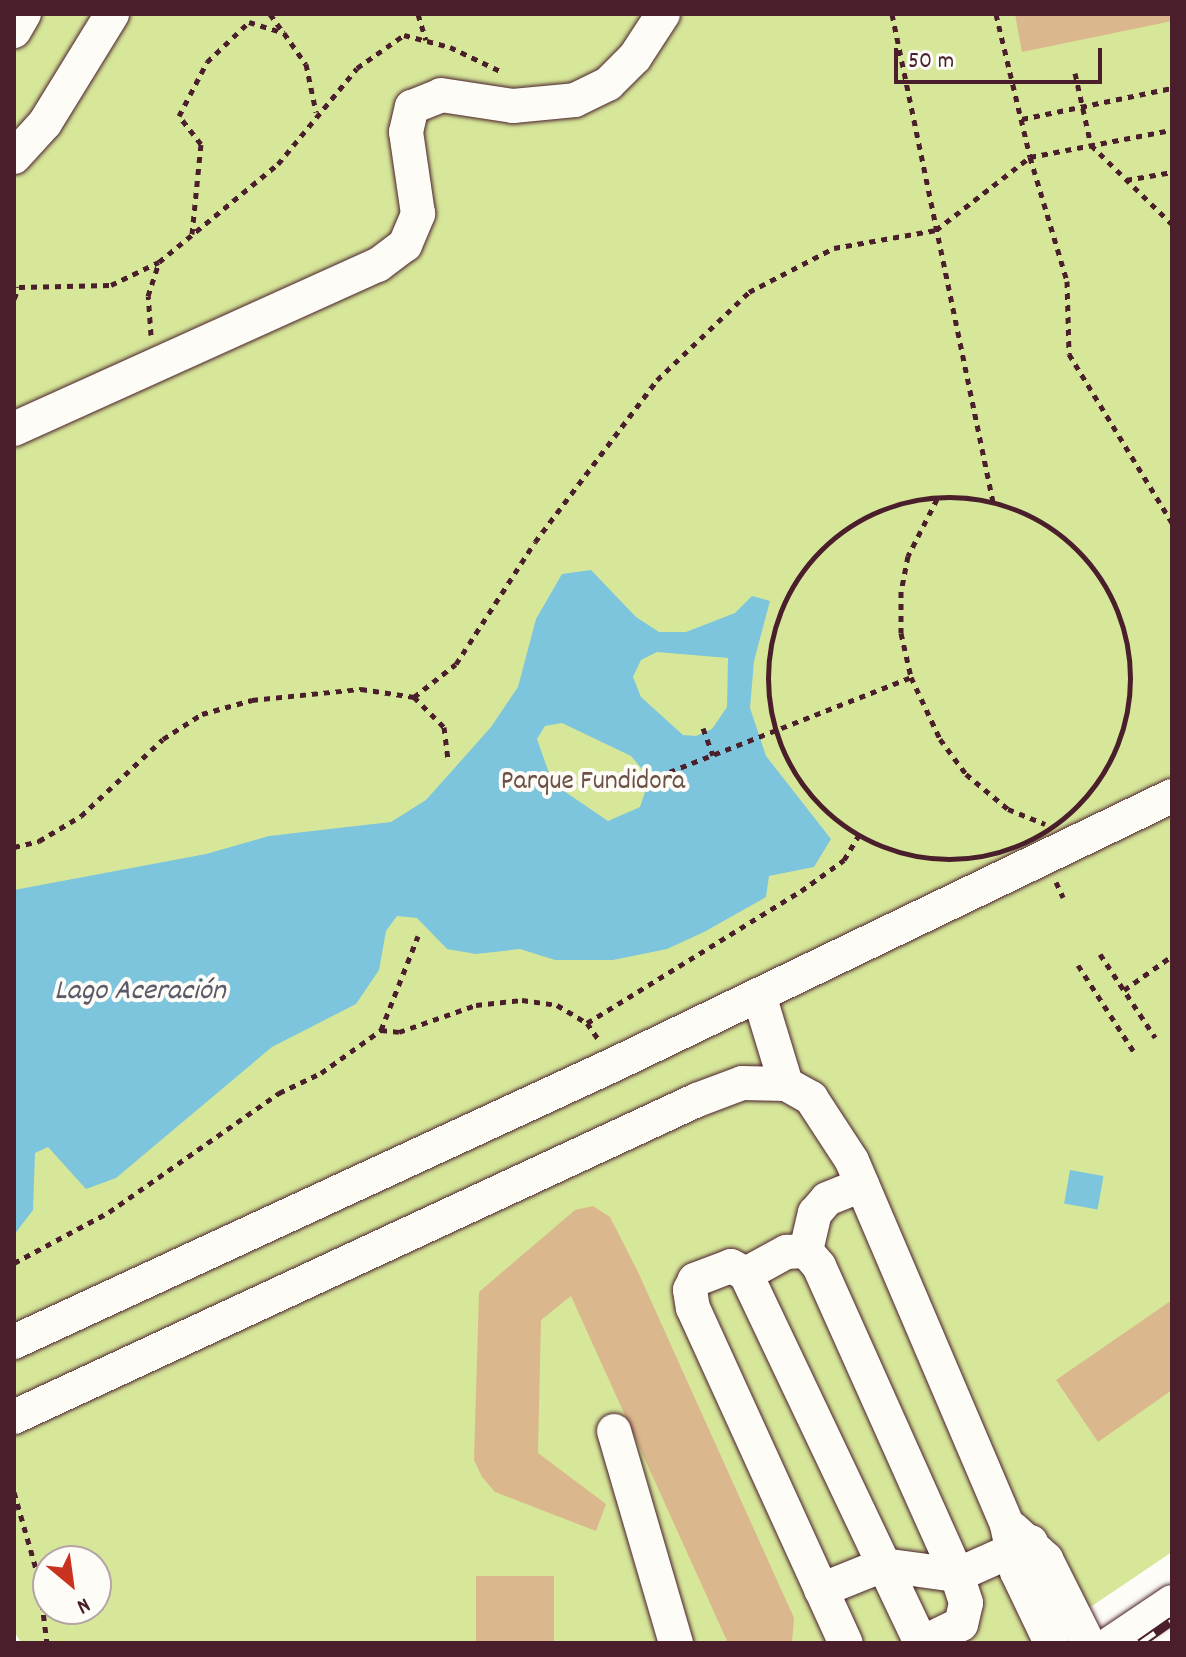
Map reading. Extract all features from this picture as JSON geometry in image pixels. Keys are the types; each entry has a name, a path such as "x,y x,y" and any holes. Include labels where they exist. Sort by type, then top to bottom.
{"street":[{"path":"14,31 24,14"},
{"path":"14,157 45,123 112,14"},
{"path":"14,429 347,280 405,245 418,214 406,132 412,107 441,95 513,106 575,100 608,84 626,66 663,14"},
{"path":"14,1342 613,1065 1172,796"},
{"path":"759,995 786,1084"},
{"path":"14,1417 697,1100 742,1083 786,1084 811,1098 862,1185 1016,1540 1051,1643"},
{"path":"806,1251 815,1213 827,1199 862,1185"},
{"path":"746,1274 786,1252 806,1251"},
{"path":"806,1251 819,1266 957,1575 966,1603 961,1624 922,1643 746,1274 731,1266 713,1271 692,1284 690,1296 846,1643"},
{"path":"614,1431 676,1643"},
{"path":"821,1590 883,1565 957,1575 1016,1540"},
{"path":"1016,1540 1064,1588 1088,1643"},
{"path":"1111,1643 1172,1602"}],"path":[{"path":"270,14 306,64 316,113"},
{"path":"418,14 427,41"},
{"path":"892,14 993,503"},
{"path":"996,14 1030,157 1067,281 1069,354 1172,523"},
{"path":"192,234 201,144 179,116 207,62 249,22 284,33"},
{"path":"14,299 19,287 111,285 159,262 278,164 316,113 357,68 404,35 427,41 504,73"},
{"path":"1075,73 1091,145 1172,224"},
{"path":"1022,119 1172,88"},
{"path":"414,697 456,664 535,542 657,380 749,292 834,248 936,230 1030,157 1172,130"},
{"path":"1125,180 1172,172"},
{"path":"154,365 148,296 159,262"},
{"path":"937,498 908,556 901,591 901,633 911,677 940,739 966,774 1008,809 1052,827"},
{"path":"937,498 993,503 1036,519 1082,554 1103,581 1128,645 1128,702 1117,747 1079,804 1052,827 1023,843 957,859 890,849 859,835 807,792 776,731 768,664 774,630 799,573 850,527 907,503 937,498"},
{"path":"636,785 911,677"},
{"path":"14,847 39,841 81,816 163,739 202,714 315,690 361,689 414,697 444,727 448,761"},
{"path":"703,728 713,755"},
{"path":"587,1023 801,891 844,860 859,835"},
{"path":"14,1263 109,1212 279,1093 321,1073 381,1030 418,936"},
{"path":"1100,954 1155,1037"},
{"path":"1124,990 1172,956"},
{"path":"1078,965 1134,1052"},
{"path":"381,1030 399,1032 476,1005 522,1000 557,1005 587,1023 613,1065"},
{"path":"14,1492 39,1579 47,1643"}],"green space":[{"name":"Parque Fundidora","path":"14,14 1172,14 1172,1552 1037,1643 21,1643 14,1631"}],"water":[{"name":"Lago Aceración","path":"591,570 636,617 659,632 686,632 735,613 752,596 770,601 754,661 750,708 766,756 831,839 814,867 769,876 766,897 704,932 667,949 613,960 555,960 520,949 476,954 447,949 417,918 397,916 386,931 379,970 356,1004 272,1047 116,1178 86,1189 48,1147 35,1153 33,1210 14,1235 14,890 206,854 269,836 391,822 426,800 491,727 518,687 536,619 562,574","holes":["657,652 728,658 727,707 712,729 696,736 683,735 641,697 633,677 641,660","562,723 631,756 642,769 646,789 640,807 608,821 561,789 549,773 537,739 545,726"]},
{"path":"1070,1170 1103,1176 1098,1209 1064,1203"}],"building":[{"path":"1015,14 1172,14 1172,21 1022,52"},
{"path":"593,1206 610,1217 638,1272 794,1618 792,1643 728,1643 571,1296 541,1320 538,1453 606,1504 596,1531 495,1492 482,1477 474,1460 479,1292 575,1210"},
{"path":"1172,1300 1172,1390 1098,1442 1056,1380"},
{"path":"476,1576 554,1576 554,1643 476,1643"}],"railway":[{"path":"1140,1643 1172,1621"}]}
